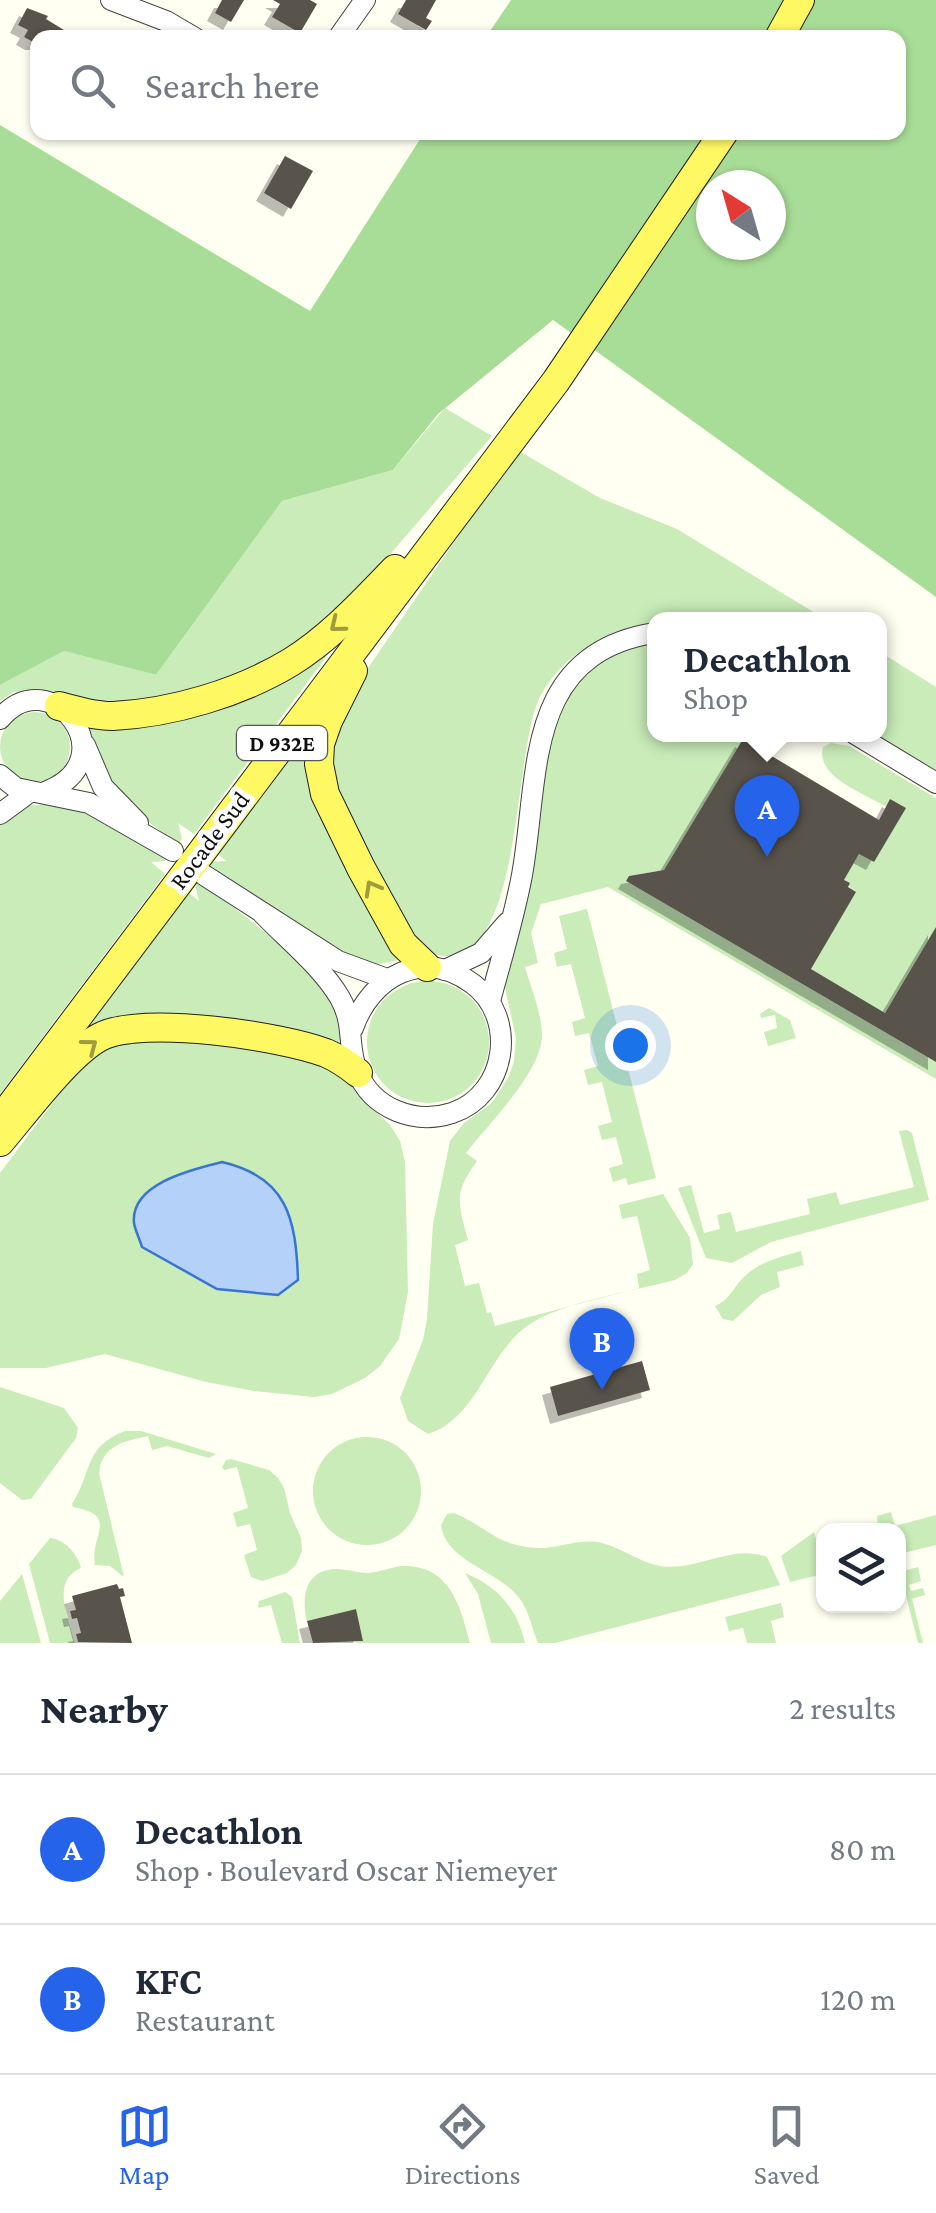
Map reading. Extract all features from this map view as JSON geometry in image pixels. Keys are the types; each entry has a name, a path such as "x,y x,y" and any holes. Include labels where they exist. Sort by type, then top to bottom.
{"main road":[{"path":"783,30 800,0"},
{"name":"Rocade Sud","path":"0,1120 556,380 719,140"},
{"path":"59,706 110,716 168,709 248,684 292,662 354,612 501,454"},
{"path":"386,606 328,721 320,744 319,764 325,794 403,944 436,968"},
{"path":"0,1142 73,1060 98,1038 126,1028 248,1035 281,1041 323,1052 358,1074"}],"street":[{"path":"112,0 181,30"},
{"path":"344,30 365,0"},
{"path":"490,1001 522,876 540,742 558,690 603,648 647,634"},
{"path":"0,718 30,700 59,706 70,714 103,787 154,838"},
{"path":"0,814 38,792 59,787 79,765 82,736"},
{"path":"869,742 936,783"},
{"path":"0,774 16,788 89,802 173,852"},
{"path":"204,875 338,960 387,979"},
{"path":"262,914 334,988 353,1028"},
{"path":"436,968 478,987 490,1001 498,1018 501,1056 485,1090 472,1104 432,1118 408,1116 387,1107 358,1074 352,1051 353,1028 365,1000 387,979 406,970 470,961 512,917"}],"green space":[{"path":"511,0 936,0 936,597 553,320 438,414 393,470 282,501 156,675 64,651 0,685 0,125 310,311 420,140 906,140 906,30 491,30"},
{"path":"445,408 492,436 361,588 289,652 215,684 131,707 39,689 14,692 0,701 0,685 64,651 156,675 282,501 393,470"},
{"path":"517,450 600,498 677,529 813,612 647,612 647,625 590,645 564,665 542,693 532,720 503,889 489,924 470,948 443,956 413,943 395,923 325,760 349,696"},
{"path":"647,644 647,742 741,742 664,870 629,876 626,881 936,1062 936,1079 608,887 541,904 531,933 538,963 525,967 540,1018 540,1050 524,1081 466,1153 477,1161 464,1182 460,1199 468,1240 455,1245 465,1286 479,1283 495,1326 572,1306 541,1318 514,1338 470,1401 444,1426 428,1434 408,1421 400,1398 423,1340 433,1224 450,1141 464,1123 492,1103 514,1061 516,1038 503,979 546,744 561,706 584,676 615,654"},
{"path":"333,648 194,834 178,823 182,839 178,844 130,805 103,770 88,724"},
{"path":"887,656 936,687 936,773 883,742 887,742"},
{"path":"35,712 60,722 70,747 60,772 35,782 10,772 0,747 10,722"},
{"path":"310,721 404,959 374,965 357,962 209,867 213,862 226,861 213,850"},
{"path":"831,743 849,746 936,798 936,927 885,1013 811,969 855,893 844,880 859,854 874,862 887,807 834,776 823,758 823,747"},
{"path":"56,803 82,807 167,858 151,862 165,874 0,1094 0,818 25,806"},
{"path":"198,881 278,943 318,981 340,1018 340,1049 250,1029 64,1048 184,889 199,901 195,885"},
{"path":"587,909 656,1178 628,1185 626,1178 613,1182 609,1168 623,1164 616,1137 602,1140 598,1126 612,1122 602,1082 588,1085 584,1070 598,1066 589,1033 575,1036 572,1022 585,1018 571,964 557,967 554,953 567,949 559,916"},
{"path":"428,981 451,985 471,999 485,1019 489,1042 485,1065 471,1085 451,1099 428,1103 405,1099 385,1085 371,1065 367,1042 371,1019 385,999 405,985"},
{"path":"769,1008 790,1020 796,1038 768,1046 764,1032 777,1028 775,1015 761,1018 760,1014"},
{"path":"123,1037 280,1047 347,1076 364,1101 390,1125 400,1141 405,1162 408,1292 399,1339 380,1366 365,1378 332,1394 314,1397 206,1382 105,1354 46,1368 0,1368 0,1173 86,1058"},
{"path":"899,1131 912,1133 929,1200 771,1242 732,1263 706,1258 678,1188 691,1185 704,1233 720,1229 717,1215 731,1212 736,1232 810,1214 807,1199 836,1192 840,1205 914,1187"},
{"path":"663,1194 690,1238 693,1264 675,1280 627,1291 639,1288 637,1274 650,1270 637,1216 622,1219 619,1205"},
{"path":"801,1251 804,1265 777,1272 780,1287 761,1295 733,1321 723,1319 715,1306 745,1276 764,1263"},
{"path":"0,1387 64,1408 78,1428 76,1438 31,1499 22,1500 0,1483"},
{"path":"125,1431 141,1431 216,1454 209,1458 167,1446 152,1450 148,1436 123,1443 105,1456 99,1473 124,1577 110,1566 95,1565 99,1521 72,1504 95,1453"},
{"path":"367,1437 388,1441 405,1453 417,1470 421,1491 417,1512 405,1529 388,1541 367,1545 346,1541 329,1529 317,1512 313,1491 317,1470 329,1453 346,1441"},
{"path":"231,1459 269,1470 284,1488 302,1551 287,1573 262,1581 251,1577 244,1555 257,1550 250,1524 237,1527 233,1513 248,1508 237,1467 222,1467"},
{"path":"891,1512 894,1523 878,1523 877,1516"},
{"path":"454,1513 514,1544 540,1548 594,1542 660,1566 754,1554 767,1557 780,1585 555,1643 538,1643 520,1599 511,1589 452,1549 441,1525 447,1514"},
{"path":"936,1515 936,1545 906,1552 906,1523"},
{"path":"814,1532 816,1576 790,1582 781,1556"},
{"path":"50,1538 70,1548 81,1568 66,1582 64,1591 75,1643 50,1643 29,1564"},
{"path":"401,1566 431,1572 450,1589 470,1643 355,1643 363,1640 356,1609 307,1621 305,1594 318,1574 337,1569 369,1573"},
{"path":"918,1567 921,1581 909,1585 911,1591 923,1588 925,1595 912,1599 923,1643 918,1643 906,1596 906,1570"},
{"path":"465,1573 504,1600 517,1619 525,1643 491,1643 478,1594"},
{"path":"22,1574 41,1643 0,1643 0,1601"},
{"path":"285,1592 292,1597 300,1643 282,1643 271,1605 258,1608 259,1601"},
{"path":"781,1603 784,1617 771,1621 776,1643 747,1643 743,1628 729,1631 725,1617"}],"water":[{"path":"222,1162 261,1178 284,1203 294,1238 298,1280 278,1295 217,1289 142,1247 134,1223 135,1209 142,1198 166,1180"}],"building":[{"path":"222,0 244,0 231,22 215,13"},
{"path":"273,0 310,0 317,4 302,30 295,30 272,17 280,4"},
{"path":"406,0 436,0 426,18 432,21 426,30 398,14"},
{"path":"27,8 48,16 46,19 64,30 30,30 30,40 24,37 28,30 18,25"},
{"path":"285,156 313,171 291,209 264,193"},
{"path":"741,742 748,742 879,820 890,799 906,808 874,862 859,854 844,880 856,892 811,969 885,1013 936,927 936,1062 626,881 629,876 664,870"},
{"path":"642,1361 650,1390 558,1416 550,1387"},
{"path":"117,1584 119,1589 123,1588 125,1596 120,1597 132,1643 78,1642 76,1634 81,1633 77,1618 72,1619 70,1611 76,1610 72,1596"},
{"path":"356,1609 363,1641 313,1643 307,1621"}],"place":[{"name":"Decathlon","path":"767,857"},
{"name":"KFC","path":"602,1390"}]}
